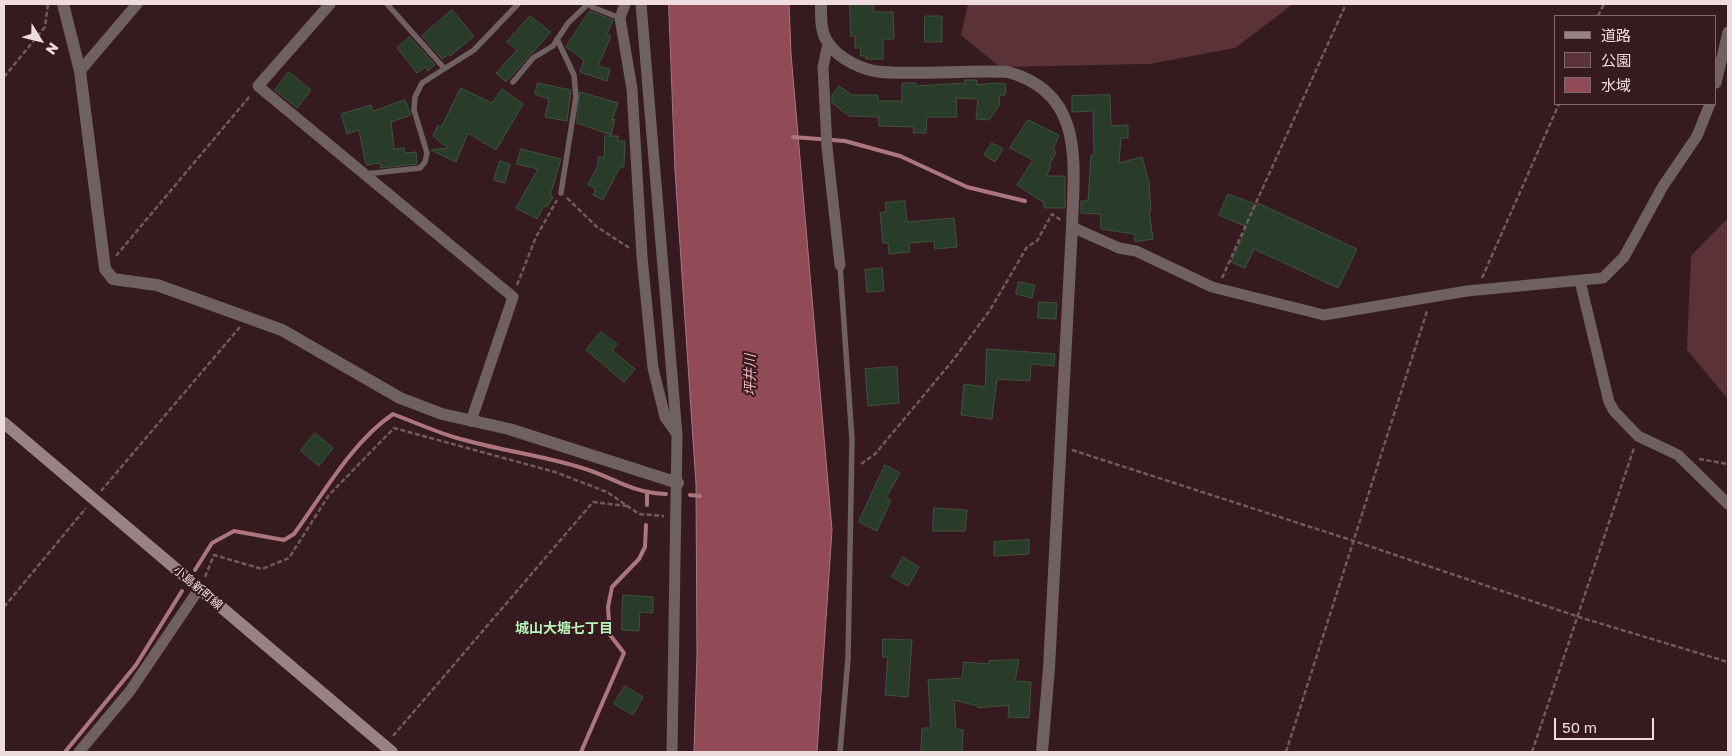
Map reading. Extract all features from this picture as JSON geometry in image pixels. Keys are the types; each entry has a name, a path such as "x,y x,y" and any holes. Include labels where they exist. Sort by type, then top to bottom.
{"main road":[{"name":"小島新町線","path":"4,423 388,749"}],"street":[{"path":"63,4 80,71 105,269 113,279 156,285 282,330 400,398 442,414 578,450 678,483"},
{"path":"80,71 137,4"},
{"path":"330,4 258,86 513,297 471,421"},
{"path":"625,4 620,18 632,89 642,257 653,368 664,418 678,435"},
{"path":"641,4 678,435 678,517 672,752"},
{"path":"821,4 821,26 828,44 846,59 880,72 1008,72 1028,78 1046,90 1066,117 1074,159 1072,227 1049,668 1042,752"},
{"path":"1717,79 1728,32"},
{"path":"828,44 823,67 827,147 840,265"},
{"path":"1072,227 1119,248 1136,251 1217,288 1324,315 1477,290 1603,278 1624,257 1663,186 1697,136 1710,105"},
{"path":"1580,281 1609,402 1614,411 1638,436 1678,455 1728,504"},
{"path":"79,752 130,691 199,589"}],"lane":[{"path":"387,4 444,68"},
{"path":"365,174 420,168 426,162 427,153 414,110 415,97 422,82 474,50 518,4"},
{"path":"513,82 533,58 553,46 568,23 589,4 620,18"},
{"path":"557,39 574,75 576,97 561,193"},
{"path":"840,265 852,440 848,658 840,752"}],"path":[{"path":"4,77 45,28 48,4"},
{"path":"1217,288 1346,4"},
{"path":"105,269 258,86"},
{"path":"1477,290 1560,105"},
{"path":"513,297 536,237 561,193 596,226 642,257"},
{"path":"851,470 875,454 954,359 990,310 1028,248 1037,241 1052,214 1072,227"},
{"path":"1286,752 1354,541 1421,323 1432,297"},
{"path":"4,607 94,498 247,319"},
{"path":"199,589 214,555 262,568 289,558 329,495 394,428 555,472 607,492 639,514 678,517"},
{"path":"1532,752 1579,617 1638,436"},
{"path":"1060,448 1354,541 1579,617 1728,662"},
{"path":"1678,455 1728,464"},
{"path":"388,749 593,502 628,507"}],"green space":[{"path":"968,4 1293,4 1235,48 1149,64 1000,67 961,35"},
{"path":"1728,218 1728,399 1687,350 1691,256"}],"water":[{"name":"坪井川","path":"669,4 789,4 791,54 832,530 817,752 694,752 697,655 696,484 675,170"}],"building":[{"path":"850,4 873,4 874,12 893,12 894,39 883,39 883,59 866,59 866,56 860,56 861,48 855,48 855,36 851,36"},
{"path":"452,10 474,36 450,56 449,54 442,59 422,36"},
{"path":"590,11 613,20 607,34 611,36 598,66 610,69 607,81 580,72 584,60 566,47"},
{"path":"530,16 551,32 506,82 496,73 517,50 507,42"},
{"path":"925,16 942,16 942,42 925,42"},
{"path":"410,37 435,65 428,71 425,67 417,73 397,48"},
{"path":"289,72 311,90 297,108 275,90"},
{"path":"965,80 977,80 977,85 1006,84 1005,95 1000,95 999,106 989,120 976,119 978,99 956,98 957,117 927,117 926,133 913,133 914,127 879,126 879,117 849,116 832,103 832,95 839,86 852,95 878,95 878,101 902,101 902,83 916,83 916,86 965,83"},
{"path":"538,83 571,90 567,121 545,117 549,99 535,94"},
{"path":"461,88 492,103 502,89 523,104 496,150 468,133 456,162 431,150 448,148 433,136 438,125 441,127"},
{"path":"580,92 618,103 612,120 615,119 611,135 577,123"},
{"path":"1110,95 1111,126 1128,125 1128,138 1121,138 1119,163 1142,157 1149,182 1151,211 1149,211 1153,239 1135,242 1134,234 1101,229 1100,214 1081,213 1081,201 1088,201 1091,155 1094,155 1093,111 1072,112 1072,96"},
{"path":"405,100 411,115 391,122 394,149 404,148 405,153 416,152 417,164 381,168 380,163 366,165 359,130 347,134 341,114 371,105 373,111"},
{"path":"1028,120 1059,135 1053,150 1056,152 1046,176 1065,176 1065,208 1044,208 1044,203 1017,185 1033,160 1010,148"},
{"path":"605,136 618,136 618,141 625,141 624,167 620,167 603,200 593,195 596,189 588,185 598,165 598,157 604,157"},
{"path":"992,143 1003,149 995,162 984,155"},
{"path":"521,149 561,159 550,196 553,197 547,207 544,206 537,219 516,208 538,169 517,164"},
{"path":"500,161 510,164 505,183 494,180"},
{"path":"1228,194 1257,205 1258,203 1357,249 1338,288 1254,249 1245,268 1231,262 1247,227 1219,215"},
{"path":"905,201 907,222 954,218 957,247 935,249 934,241 909,243 910,252 889,254 888,243 883,243 880,213 886,212 885,203"},
{"path":"882,268 884,291 867,292 865,270"},
{"path":"1019,282 1035,285 1032,298 1016,294"},
{"path":"1039,302 1057,303 1056,319 1038,318"},
{"path":"601,332 617,344 612,350 635,369 624,382 586,350"},
{"path":"987,349 1055,354 1054,366 1031,364 1030,381 997,379 992,419 961,415 964,384 985,387"},
{"path":"897,367 899,403 868,406 865,369"},
{"path":"315,433 333,448 319,466 301,451"},
{"path":"885,465 900,473 886,498 891,500 877,531 859,522"},
{"path":"934,508 967,510 965,531 933,531"},
{"path":"1029,540 1029,554 994,556 994,542"},
{"path":"903,557 919,567 908,586 892,577"},
{"path":"623,595 653,597 653,613 640,612 639,631 622,630"},
{"path":"883,639 912,640 908,697 885,695 888,657 883,657"},
{"path":"1019,660 1015,681 1031,682 1029,718 1008,717 1009,705 978,708 978,706 954,700 956,729 963,730 962,752 921,752 922,728 931,728 928,680 962,678 964,662 988,664 989,661"},
{"path":"625,686 643,697 633,715 614,704"}],"waterway":[{"path":"793,137 845,141 900,156 967,187 1025,201"},
{"path":"195,570 212,543 234,531 284,540 294,534 351,454 364,439 393,414 457,438 564,463 591,471 642,491 666,494"},
{"path":"647,493 647,505"},
{"path":"690,495 700,496"},
{"path":"581,752 624,653 610,635 608,607 612,587 639,559 645,547 646,525"},
{"path":"65,752 136,665 182,591"}],"district":[{"name":"城山大塘七丁目","path":"564,629"}]}
